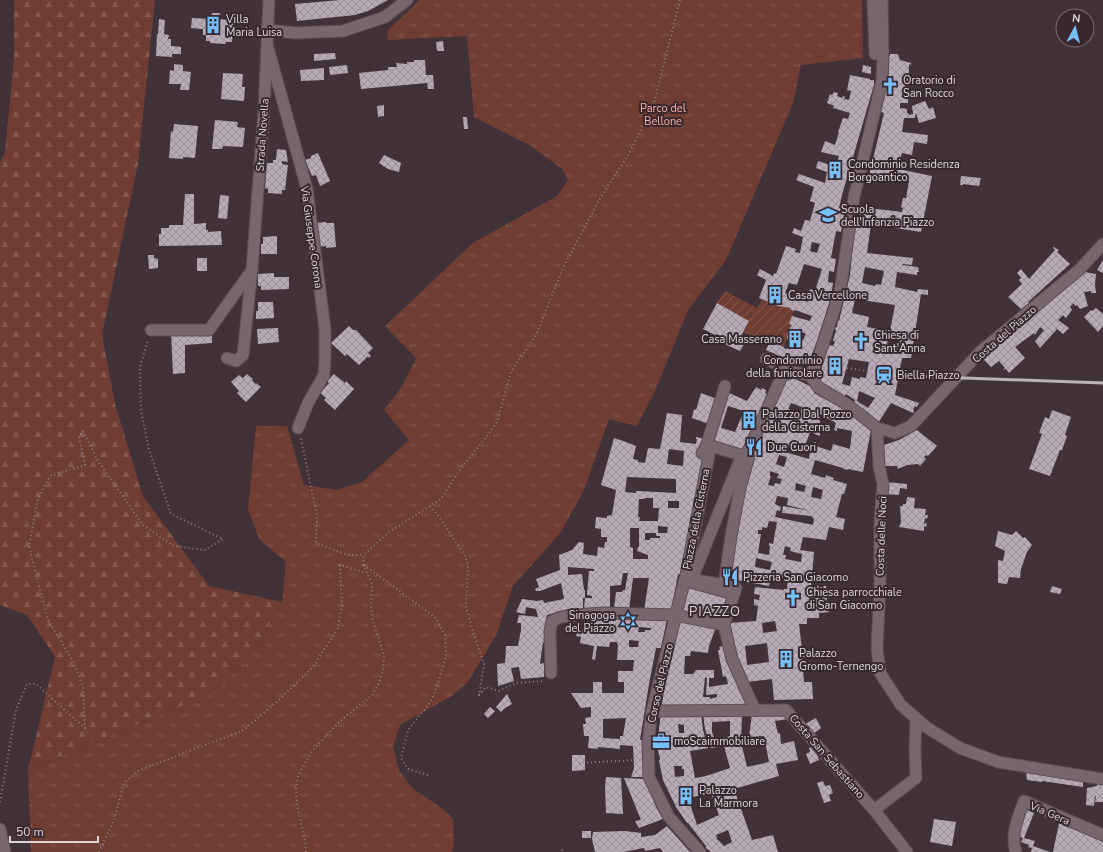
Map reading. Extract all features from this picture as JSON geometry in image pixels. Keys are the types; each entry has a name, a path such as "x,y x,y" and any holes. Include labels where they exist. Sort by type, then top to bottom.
{"street":[{"name":"Strada Novella","path":"226,358 236,360 243,355 252,269 264,111 269,0"},
{"path":"267,30 296,33 344,31 385,17 407,0"},
{"path":"873,0 876,69 882,81"},
{"path":"766,359 793,372 810,375 818,359 840,292 854,197 882,81 882,0"},
{"name":"Via Giuseppe Corona","path":"267,44 306,189 325,329 324,375 308,403 298,428"},
{"name":"Costa del Piazzo","path":"810,375 818,387 848,405 877,428 895,433 911,426 981,351 1080,269 1103,244"},
{"path":"151,330 209,330 252,269"},
{"name":"Piazza della Cisterna","path":"689,579 743,458 782,376 793,372"},
{"path":"725,386 706,447 708,445 743,458 749,456 740,488 731,536 725,578 732,587 724,625 732,659 755,710"},
{"name":"Costa delle Noci","path":"877,428 879,466 883,484 880,522 880,587 877,648 880,673 901,705 926,727 960,748 998,762 1103,779"},
{"name":"Piazza della Cisterna","path":"706,447 702,453 709,455 686,575 690,582 730,593 732,587"},
{"name":"Corso del Piazzo","path":"689,579 685,578 652,710 648,743 649,777 669,817 700,852"},
{"path":"551,674 550,631 552,621 561,617 606,613 675,614 724,625"},
{"name":"Costa San Sebastiano","path":"652,710 786,710 874,810 907,852"},
{"path":"874,810 916,778 916,718"},
{"name":"Via Gera","path":"1016,852 1013,844 1016,824 1024,802 1103,835"},
{"path":"0,829 5,852"}],"path":[{"path":"306,852 297,804 296,788 298,776 312,751 340,721 372,695 380,683 384,670 384,654 373,621 371,609 372,584 363,564 364,555 389,532 442,499 461,468 488,436 497,422 511,372 537,333 563,268 598,200 629,154 654,103 680,0"},
{"path":"0,802 16,710 27,684 36,684 85,728 83,686 74,663 48,620 29,546 38,499 50,476 85,465 78,437 83,431 98,462 143,526 174,546 205,550 223,539 171,514 149,450 141,411 140,367 151,330"},
{"path":"847,368 867,371"},
{"path":"298,428 316,516 316,543 348,555 364,555"},
{"path":"430,506 440,518 465,556 468,566 466,607 484,664 479,696 486,687 500,691 516,683 545,681 550,679 551,674"},
{"path":"363,564 436,618 445,635 446,657 434,695 426,708 408,730 401,758 408,769 430,776"},
{"path":"99,852 114,820 124,783 138,771 244,730 281,698 312,668 337,630 342,606 340,565 366,573"},
{"path":"579,763 649,759"}],"green space":[{"path":"14,0 155,0 138,164 102,335 115,404 143,496 209,586 282,602 261,641 218,691 28,770 55,657 27,615 0,605 0,162 5,152 14,57"},
{"name":"Parco del Bellone","path":"420,0 862,0 863,58 801,65 793,103 726,260 688,310 655,391 637,426 609,419 584,490 561,532 513,586 497,633 468,682 452,696 400,725 393,747 399,770 412,788 443,809 453,819 454,843 452,852 31,852 28,770 218,691 261,641 282,602 286,562 259,539 248,509 256,426 287,426 304,485 337,490 362,482 409,440 384,410 401,388 416,358 385,326 473,243 557,196 568,180 562,169 531,146 474,117 467,36 388,40 387,31"},
{"path":"725,291 757,308 762,299 778,306 791,308 790,309 794,311 790,324 792,325 784,347 770,341 769,345 743,332 748,321 717,303"}],"building":[{"path":"340,0 388,0 368,11 355,15 297,21 295,4"},
{"name":"Villa Maria Luisa","path":"212,13 220,13 219,19 234,21 232,42 226,42 225,44 210,43 210,41 206,41 206,35 203,35 203,29 191,28 192,18 211,19"},
{"path":"159,19 165,20 164,34 169,35 168,39 171,39 171,46 181,47 181,54 172,54 172,57 156,56"},
{"path":"443,41 444,51 437,51 436,42"},
{"path":"335,53 336,59 314,61 314,54"},
{"path":"890,54 898,54 900,60 911,63 911,65 909,64 908,103 900,103 900,108 907,109 907,113 909,115 913,114 912,106 925,101 929,109 933,107 936,118 919,123 916,113 915,118 904,118 902,132 928,135 927,144 914,142 912,155 902,153 898,169 932,176 921,232 871,224 867,253 913,258 912,265 902,265 918,267 919,272 917,272 917,275 897,272 895,287 917,292 918,289 928,290 928,295 921,294 911,358 902,358 895,395 919,403 917,407 915,406 913,413 891,403 878,423 853,404 855,400 846,394 845,396 818,384 828,343 829,345 833,346 835,342 833,340 836,331 835,328 837,327 838,320 839,321 850,275 854,232 860,207 902,212 903,208 901,207 903,198 906,198 909,181 869,176 884,113 881,112 886,56 890,56","holes":["865,267 884,271 881,285 876,284 875,286 862,283","855,299 895,305 890,331 867,327 869,317 852,313","888,337 899,338 898,347 887,345","849,359 869,362 866,378 860,377 860,379 852,377 850,386 842,384","859,391 875,398 868,408 857,401"]},
{"path":"414,60 425,60 426,75 433,75 434,89 428,89 427,83 361,89 359,73 388,70 388,67 397,67 396,63 407,64 407,62 414,62"},
{"path":"174,64 183,65 183,71 191,72 189,90 180,90 181,84 169,84 170,70 174,71"},
{"path":"347,65 348,73 330,75 329,67"},
{"path":"863,65 871,67 871,74 862,72"},
{"path":"324,68 324,80 301,81 300,70"},
{"path":"223,73 243,74 242,87 245,87 244,101 221,99"},
{"path":"850,75 874,80 874,85 839,208 845,209 841,232 836,231 831,258 836,259 834,272 829,271 828,282 833,283 831,297 809,361 802,363 801,365 781,359 782,357 766,350 770,341 787,349 791,340 787,339 787,336 792,325 789,324 792,316 810,321 812,316 795,310 794,311 790,309 791,308 778,306 759,298 766,280 757,275 760,269 773,276 774,273 776,274 786,246 796,249 795,252 800,253 803,237 792,233 794,228 801,231 805,220 810,221 815,203 810,201 814,187 796,180 799,174 825,183 827,172 816,168 818,161 836,167 839,156 821,152 825,141 835,145 843,118 848,119 850,113 833,108 834,106 827,103 830,94 832,95 834,92 838,93 837,96 842,98 843,96 845,97 844,99 849,100 851,91 847,90","holes":["812,242 820,244 817,253 810,251","804,264 822,269 815,291 810,289 809,292 811,293 808,302 785,293 789,283 797,285","799,331 806,334 803,340 796,337"]},
{"path":"384,105 384,116 378,117 377,106"},
{"path":"463,117 467,117 468,129 464,129"},
{"path":"215,120 238,122 237,127 245,128 243,147 223,146 222,149 212,149"},
{"path":"174,124 198,126 195,158 169,158 171,131 173,132"},
{"path":"277,149 286,150 288,162 282,161 282,164 288,165 285,190 282,190 282,194 268,193 268,189 265,188 267,163 273,163 273,160 276,160"},
{"path":"318,153 330,181 320,186 316,175 312,176 305,160"},
{"path":"384,155 401,163 399,172 388,169 379,163"},
{"path":"961,176 981,178 979,186 960,185"},
{"path":"185,194 194,194 194,224 206,223 206,230 208,230 208,232 221,231 222,245 159,246 159,234 161,234 161,228 169,228 169,225 183,225"},
{"path":"220,195 229,196 227,219 218,218"},
{"path":"315,223 334,223 336,247 318,247 318,231 316,231"},
{"path":"277,236 277,254 261,254 263,237"},
{"path":"1054,247 1059,250 1057,252 1070,264 1021,309 1008,297 1022,284 1019,280 1021,278 1017,273 1021,269 1029,279 1055,250 1053,248"},
{"path":"148,255 154,255 154,258 158,259 158,268 149,269"},
{"path":"197,258 207,258 207,271 197,271"},
{"path":"1103,260 1103,273 1097,270"},
{"path":"1085,272 1096,274 1096,293 1091,293 1091,291 1084,292 1088,306 1080,309 1077,305 1075,306 1074,303 1070,307 1072,310 1066,318 1063,315 1058,320 1069,328 1063,334 1057,329 1040,348 1035,341 1044,330 1040,327 1035,335 1034,333 1015,347 1025,358 1009,373 1006,369 1003,370 1005,368 999,361 991,367 983,359 1004,337 1006,338"},
{"path":"274,273 274,277 289,277 289,289 261,290 261,286 258,286 258,274"},
{"path":"258,302 273,302 274,318 256,319"},
{"path":"717,303 749,321 741,336 747,339 740,351 718,341 721,336 715,335 703,329"},
{"path":"1096,308 1103,314 1103,326 1098,332 1084,317 1091,310 1092,311"},
{"path":"349,326 353,330 356,330 373,348 368,353 371,356 369,358 368,356 359,365 347,354 345,356 331,343"},
{"path":"278,328 279,342 258,344 257,329"},
{"path":"212,330 212,343 185,345 185,373 173,374 171,332"},
{"path":"247,374 253,379 252,380 255,384 256,383 261,387 246,402 237,393 239,391 231,382 239,375 243,378"},
{"path":"334,374 345,383 346,381 354,389 335,410 324,400 326,398 320,393 329,383 327,381"},
{"path":"789,376 816,389 814,393 856,416 871,430 863,472 843,469 815,460 811,474 825,478 826,475 834,478 833,480 847,484 844,494 842,494 836,517 845,519 843,530 829,527 826,540 803,537 800,550 814,552 811,586 826,586 826,600 828,604 827,610 829,612 819,613 819,618 807,618 807,624 799,624 802,650 809,650 809,656 802,657 804,682 812,682 813,699 774,700 772,679 746,682 738,663 729,623 756,621 758,606 754,605 754,599 759,600 760,595 754,594 755,587 787,589 788,578 771,576 769,586 725,578 749,456 778,393","holes":["791,403 802,407 800,414 790,411 791,410 788,409","820,414 836,423 834,430 837,431 837,428 852,431 850,449 833,444 831,451 806,443 810,432 820,436","786,446 810,452 809,459 785,452","779,455 787,457 784,467 776,464","770,471 779,474 777,478 782,479 780,484 775,483 774,486 768,485 771,476","796,483 806,486 804,492 795,490","813,487 823,490 821,499 811,497","777,496 788,498 787,505 811,511 783,506 782,513 811,516 814,519 813,525 775,517 777,510 780,511 781,507 775,504","769,521 777,522 773,544 769,543 769,555 758,553 761,534 758,534 758,530 762,530 762,527 767,528","785,546 791,548 790,551 802,554 801,562 785,559 786,555 783,555","756,558 772,562 770,570 755,567","775,621 777,631 763,633 762,623","767,643 769,662 747,665 745,646"]},
{"name":"Palazzo Dal Pozzo della Cisterna","path":"756,387 761,390 762,388 766,390 765,393 769,396 744,456 708,445 727,392 747,401","holes":["728,406 744,411 735,432 721,428"]},
{"path":"701,393 717,399 709,424 692,418"},
{"path":"1052,410 1071,417 1065,435 1067,436 1050,476 1029,469 1042,434 1039,433 1045,417 1049,419"},
{"path":"667,413 682,415 680,442 696,444 696,437 706,439 709,455 686,575 678,574 671,612 644,611 649,578 633,578 629,610 614,609 616,592 622,592 625,590 628,573 623,573 621,585 610,586 610,609 584,609 585,598 583,598 583,613 574,613 574,610 568,609 547,615 546,619 551,620 546,643 543,642 540,664 544,663 544,677 521,679 519,667 511,668 514,681 498,686 497,664 505,663 506,646 518,646 521,630 521,623 517,623 519,615 538,617 536,609 526,607 525,614 516,612 522,599 537,601 543,600 544,603 564,599 561,583 540,591 536,591 535,589 539,587 536,579 560,570 559,555 572,550 579,542 584,543 583,554 597,556 598,547 604,548 605,542 607,542 607,537 601,537 601,529 595,528 596,517 607,518 607,516 612,515 616,490 601,485 614,438 636,446 633,459 638,460 638,462 645,463 648,448 660,449","holes":["669,449 684,451 683,466 667,464","627,477 676,479 676,493 638,491 636,491 636,493 625,492","653,498 653,508 659,508 658,521 639,521 639,499","668,501 679,501 679,508 668,508","658,526 668,527 667,533 658,533","630,528 639,528 639,547 637,551 648,555 648,559 633,559 633,548 630,547","645,533 656,533 656,536 660,536 660,538 650,538 650,540 645,540","568,567 594,569 594,571 589,571 587,595 592,596 592,598 585,598 582,574 568,575"]},
{"path":"917,430 937,446 928,456 926,455 924,457 926,459 920,466 918,464 907,465 898,469 897,466 884,466 881,446 899,440"},
{"path":"886,482 907,484 907,489 900,488 899,495 885,494"},
{"path":"907,497 915,498 914,508 926,509 925,515 928,515 927,519 925,518 924,523 927,524 926,527 924,526 924,531 899,527 901,522 900,506 906,504"},
{"path":"998,531 1012,535 1016,531 1023,538 1025,537 1032,545 1027,552 1021,569 1020,578 1009,577 1007,584 998,583 998,560 1003,561 1005,551 995,546"},
{"path":"690,582 730,593 722,621 682,611"},
{"path":"1052,586 1062,589 1060,594 1050,592"},
{"path":"586,617 667,619 661,648 656,648 640,740 644,740 645,777 631,777 634,768 633,746 620,745 620,749 598,747 598,749 588,748 589,736 584,736 583,724 586,724 585,718 591,717 591,707 581,708 571,693 593,693 593,682 602,682 602,693 624,693 624,682 618,682 618,671 633,671 634,660 617,660 617,642 610,642 609,647 597,646 595,660 592,659 594,646 580,643 581,637 576,636 578,629 583,630","holes":["639,627 651,628 651,630 638,632","629,640 639,641 638,647 629,647","626,718 623,736 620,736 620,739 603,738 603,719"]},
{"path":"678,618 716,627 708,653 691,651 690,656 685,656 684,674 693,674 696,670 714,670 714,678 709,678 709,687 728,684 726,676 723,677 718,650 720,650 719,647 725,645 746,702 745,704 661,709","holes":["705,677 707,678 706,695 717,694 717,697 710,699 710,697 703,697"]},
{"path":"507,694 512,704 501,712 496,707"},
{"path":"490,707 495,711 488,718 484,714"},
{"name":"Palazzo La Marmora","path":"661,713 701,713 703,730 708,748 690,751 695,778 730,768 724,746 711,748 705,729 703,714 742,714 741,742 747,767 769,762 764,736 749,737 752,714 785,713 788,719 775,721 778,734 780,733 781,744 794,741 798,760 776,764 779,776 734,789 752,840 773,835 778,852 711,852 706,848 676,807 663,780 657,746","holes":["730,721 730,736 715,740 712,732 712,722","678,724 684,725 684,733 679,733","674,766 682,766 682,769 684,769 684,776 675,777","711,793 719,815 697,825 688,798","728,830 732,842 724,846 716,835"]},
{"path":"816,718 821,728 813,734 805,724"},
{"path":"812,747 819,760 810,764 806,754 810,752 809,748"},
{"path":"572,755 585,755 585,770 572,771"},
{"path":"1026,771 1083,781 1083,787 1027,780"},
{"path":"606,777 621,778 623,814 606,813"},
{"path":"624,778 645,779 656,807 663,819 639,828 635,821 641,820"},
{"path":"823,781 825,786 830,785 833,793 829,795 831,801 824,803 817,783"},
{"path":"1097,782 1103,782 1103,802 1095,802 1095,796 1094,806 1086,805 1087,788 1097,786"},
{"path":"1027,810 1034,813 1024,838 1035,841 1033,846 1050,852 1031,852 1032,848 1021,842 1023,838 1017,836"},
{"path":"934,819 956,822 952,846 930,842"},
{"path":"1059,823 1103,841 1103,852 1053,852"},
{"path":"667,826 690,852 663,852 660,848 645,851 644,848 623,852 595,852 592,839 593,832 625,831 641,833 641,837 655,835"},
{"path":"582,831 591,831 591,838 582,838"}],"railway":[{"path":"884,375 1103,383"}],"place":[{"name":"Villa Maria Luisa","path":"213,25"},
{"name":"Oratorio di San Rocco","path":"890,86"},
{"name":"Condominio Residenza Borgoantico","path":"835,170"},
{"name":"Scuola dell'Infanzia Piazzo","path":"828,215"},
{"name":"Casa Vercellone","path":"775,295"},
{"name":"Casa Masserano","path":"795,339"},
{"name":"Chiesa di Sant'Anna","path":"861,341"},
{"name":"Condominio della funicolare","path":"835,366"},
{"name":"Biella Piazzo","path":"884,375"},
{"name":"Palazzo Dal Pozzo della Cisterna","path":"749,420"},
{"name":"Due Cuori","path":"754,447"},
{"name":"Pizzeria San Giacomo","path":"730,577"},
{"name":"Chiesa parrocchiale di San Giacomo","path":"793,598"},
{"name":"Sinagoga del Piazzo","path":"628,621"},
{"name":"Palazzo Gromo-Ternengo","path":"786,659"},
{"name":"moScaimmobiliare","path":"661,741"},
{"name":"Palazzo La Marmora","path":"686,796"}],"district":[{"name":"PIAZZO","path":"715,611"}]}
